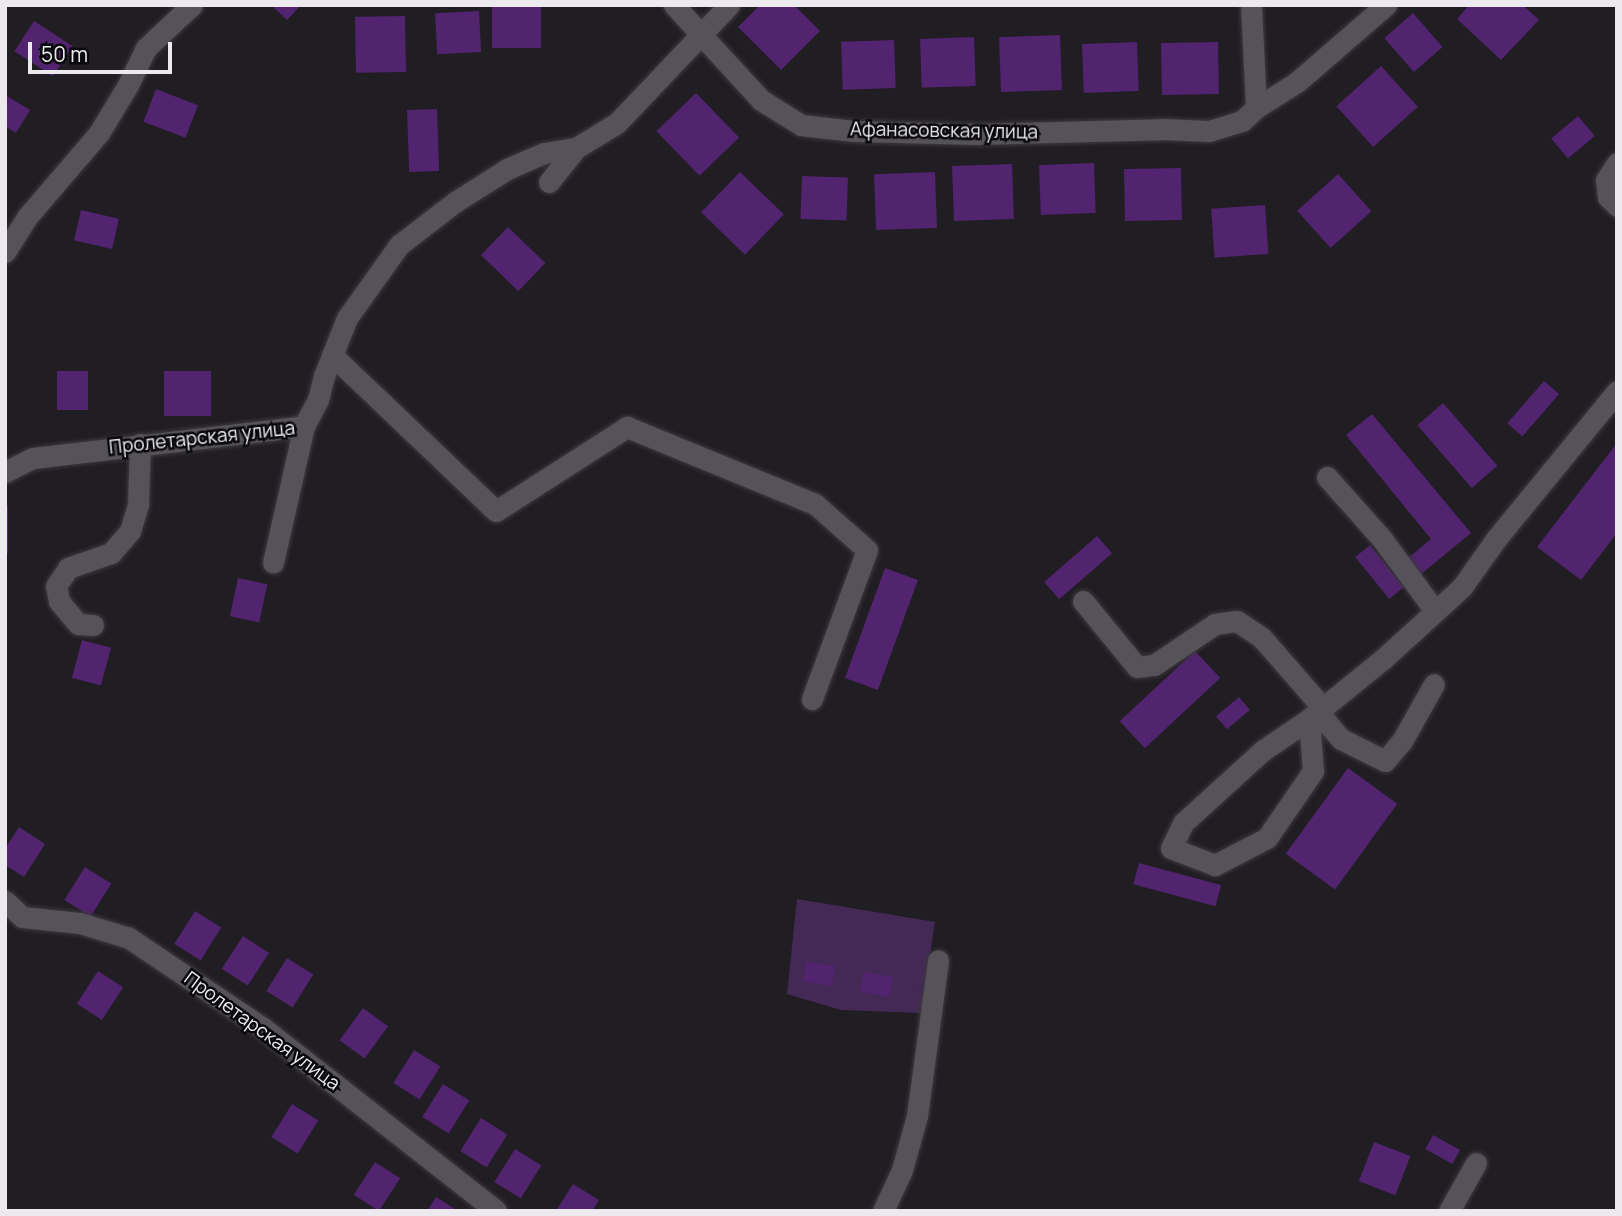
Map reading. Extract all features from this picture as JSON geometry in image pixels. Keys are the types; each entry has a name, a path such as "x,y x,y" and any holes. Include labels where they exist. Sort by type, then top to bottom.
{"street":[{"name":"Афанасовская улица","path":"674,5 761,100 800,125 976,134 1161,129 1209,131 1242,121 1255,108 1297,82 1386,5"},
{"path":"549,182 576,148 617,122 729,5"},
{"path":"1251,5 1255,108"},
{"path":"5,252 27,216 99,133 128,85 146,48 190,6"},
{"path":"304,426 318,400 347,318 398,246 456,202 507,169 544,153 576,148"},
{"path":"1617,163 1606,180 1608,197 1617,205"},
{"path":"332,355 496,511 627,426 815,504 867,550 812,699"},
{"path":"1317,713 1313,771 1267,838 1215,865 1171,848 1183,823 1262,751 1317,713 1462,587 1496,539 1617,391"},
{"name":"Пролетарская улица","path":"5,472 33,458 304,426 273,563"},
{"path":"93,625 78,624 59,601 56,586 68,568 111,553 130,531 138,504 140,444"},
{"path":"1328,477 1382,539 1435,611"},
{"path":"1083,601 1137,667 1154,665 1215,624 1237,621 1262,638 1317,713 1341,739 1385,761 1402,741 1434,684"},
{"name":"Пролетарская улица","path":"5,901 22,917 80,923 129,938 263,1028 496,1211"},
{"path":"883,1211 902,1170 917,1116 938,960"},
{"path":"1449,1211 1476,1163"}],"shaded area":[{"path":"797,899 935,922 921,1013 841,1010 787,994"}],"building":[{"path":"271,5 301,5 287,20"},
{"path":"492,5 541,5 541,48 492,48"},
{"path":"760,5 794,5 820,31 781,70 738,27"},
{"path":"1469,5 1523,5 1539,20 1501,60 1457,19"},
{"path":"479,11 481,52 437,54 435,13"},
{"path":"1413,13 1443,47 1414,72 1384,38"},
{"path":"405,16 406,72 356,73 355,17"},
{"path":"34,21 73,46 53,76 14,51"},
{"path":"1060,35 1062,90 1001,92 999,37"},
{"path":"974,37 976,86 922,88 920,39"},
{"path":"894,40 896,88 843,90 841,42"},
{"path":"1137,42 1139,91 1084,93 1082,44"},
{"path":"1218,42 1219,94 1162,95 1161,43"},
{"path":"1381,66 1418,107 1373,147 1336,106"},
{"path":"156,89 198,105 185,138 143,122"},
{"path":"696,93 739,138 700,176 656,131"},
{"path":"5,95 30,110 16,133 5,126"},
{"path":"437,109 439,171 409,172 407,110"},
{"path":"1578,116 1595,136 1568,158 1551,138"},
{"path":"1094,163 1096,213 1041,215 1039,165"},
{"path":"1012,164 1014,219 954,221 952,166"},
{"path":"1181,168 1182,220 1125,221 1124,169"},
{"path":"740,172 784,214 745,255 701,212"},
{"path":"935,172 937,228 876,230 874,174"},
{"path":"1338,174 1371,211 1331,248 1297,211"},
{"path":"802,176 848,178 846,221 800,219"},
{"path":"1265,205 1268,254 1215,258 1211,209"},
{"path":"81,210 119,219 112,249 74,240"},
{"path":"508,227 545,263 518,291 481,255"},
{"path":"57,371 88,371 88,410 57,410"},
{"path":"164,371 211,371 211,416 164,416"},
{"path":"1544,381 1559,394 1522,436 1507,423"},
{"path":"1443,403 1497,466 1472,488 1417,425"},
{"path":"1372,414 1471,533 1420,575 1407,559 1431,539 1346,435"},
{"path":"1617,443 1617,533 1581,580 1537,547"},
{"path":"5,505 8,505 8,553 5,553"},
{"path":"1097,536 1112,553 1059,599 1044,582"},
{"path":"1370,545 1404,587 1389,599 1355,557"},
{"path":"885,568 918,580 878,690 845,678"},
{"path":"238,578 267,584 259,622 230,616"},
{"path":"82,640 111,648 101,685 72,678"},
{"path":"1195,651 1220,678 1145,748 1120,721"},
{"path":"1239,697 1250,710 1227,729 1216,716"},
{"path":"1348,768 1397,804 1335,890 1286,854"},
{"path":"19,827 45,844 24,877 5,865 5,849"},
{"path":"1139,863 1221,885 1215,906 1133,884"},
{"path":"85,867 111,883 91,917 64,900"},
{"path":"195,911 221,927 201,961 174,944"},
{"path":"243,936 269,953 248,986 222,969"},
{"path":"287,958 313,974 293,1008 266,991"},
{"path":"806,962 835,966 832,986 803,982"},
{"path":"98,971 123,987 102,1020 77,1004"},
{"path":"864,972 893,977 889,997 861,992"},
{"path":"363,1008 388,1026 365,1059 339,1040"},
{"path":"414,1050 440,1066 420,1100 393,1083"},
{"path":"443,1084 469,1100 449,1134 422,1117"},
{"path":"292,1104 318,1120 298,1154 271,1137"},
{"path":"481,1118 507,1134 487,1168 460,1151"},
{"path":"1433,1135 1460,1150 1452,1164 1425,1149"},
{"path":"1374,1142 1410,1156 1395,1195 1359,1181"},
{"path":"515,1149 541,1165 521,1199 494,1182"},
{"path":"375,1162 400,1178 379,1211 354,1195"},
{"path":"573,1184 599,1200 592,1211 556,1211"},
{"path":"436,1197 458,1211 427,1211"}]}
